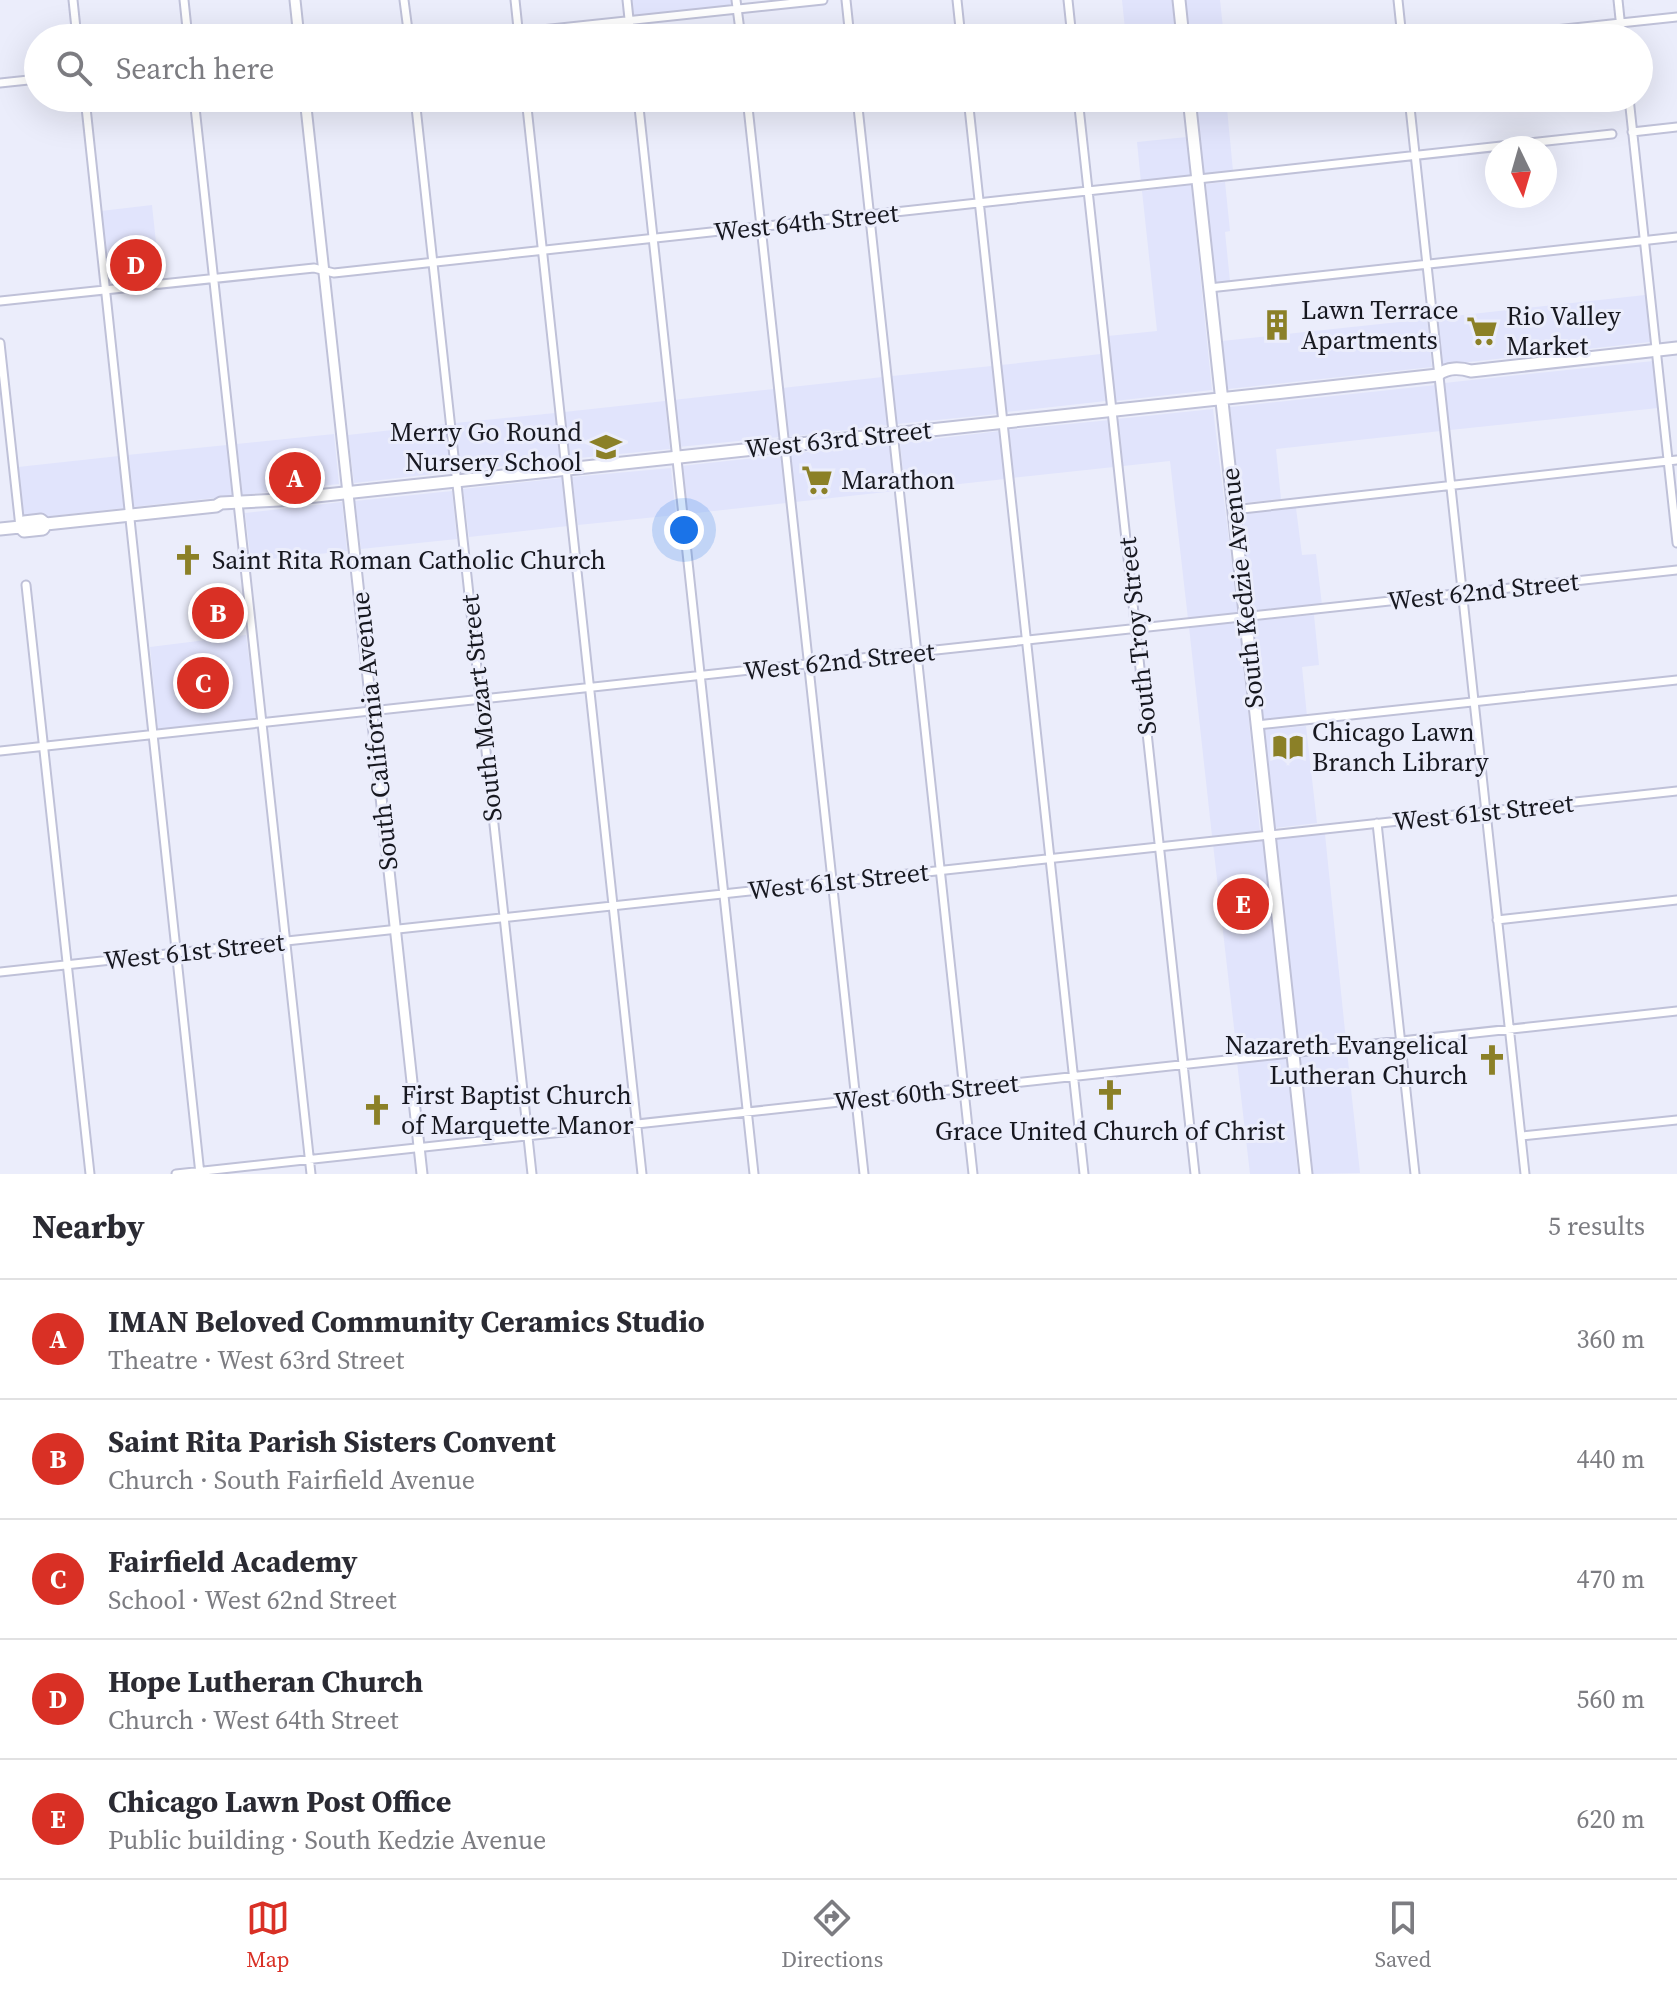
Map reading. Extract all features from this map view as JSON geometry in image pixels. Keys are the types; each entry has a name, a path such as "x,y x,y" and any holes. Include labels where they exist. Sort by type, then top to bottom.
{"main road":[{"path":"1179,0 1182,24"},
{"name":"South Kedzie Avenue","path":"1191,112 1306,1174"},
{"name":"West 63rd Street","path":"0,529 20,527 24,531 43,529 46,524 129,515 216,506 229,509 238,504 456,480 1438,375 1445,378 1471,371 1677,348"}],"street":[{"path":"73,0 76,24"},
{"path":"184,0 187,24"},
{"path":"295,0 298,24"},
{"path":"404,0 407,24"},
{"path":"515,0 518,24"},
{"path":"627,0 629,24"},
{"path":"605,24 737,5 823,0"},
{"path":"846,0 849,24"},
{"path":"957,0 960,24"},
{"path":"1068,0 1071,24"},
{"path":"1398,0 1401,24"},
{"path":"1618,0 1621,23"},
{"path":"1612,24 1677,17"},
{"path":"0,83 24,80"},
{"path":"86,112 200,1173"},
{"path":"196,112 311,1174"},
{"name":"South California Avenue","path":"307,112 422,1174"},
{"name":"South Mozart Street","path":"417,112 532,1174"},
{"path":"527,112 642,1174"},
{"path":"640,112 754,1174"},
{"path":"749,112 864,1174"},
{"path":"858,112 973,1174"},
{"path":"969,112 1084,1174"},
{"name":"South Troy Street","path":"1080,112 1195,1174"},
{"path":"1410,112 1525,1174"},
{"path":"1630,112 1656,350 1672,461 1677,543"},
{"path":"1632,132 1677,127"},
{"name":"West 64th Street","path":"0,301 314,268 334,273 1612,134"},
{"path":"1209,288 1677,237"},
{"path":"0,343 20,527"},
{"path":"1233,510 1672,461"},
{"name":"West 62nd Street","path":"0,751 1677,570"},
{"path":"26,585 90,1174"},
{"path":"1257,725 1677,680"},
{"name":"West 61st Street","path":"0,972 1677,791"},
{"path":"1377,823 1415,1174"},
{"path":"1497,920 1677,900"},
{"name":"West 60th Street","path":"176,1174 1677,1011"},
{"path":"1521,1136 1677,1120"}],"shaded area":[{"path":"631,0 732,0 732,5 632,16"},
{"path":"1122,0 1172,0 1175,24 1125,24"},
{"path":"1185,0 1220,0 1223,24 1188,24"},
{"path":"1197,112 1227,112 1233,171 1204,174"},
{"path":"1187,137 1190,176 1141,182 1137,142"},
{"path":"1225,182 1230,231 1225,232 1230,281 1215,282 1206,184"},
{"path":"1191,185 1212,390 1115,401 1108,336 1157,331 1142,191"},
{"path":"152,205 157,252 106,257 101,211"},
{"path":"1645,295 1650,342 1442,365 1436,318"},
{"path":"1427,319 1432,367 1228,389 1222,341"},
{"path":"1101,354 1106,401 1006,412 1001,365"},
{"path":"1653,361 1658,408 1450,430 1444,383"},
{"path":"992,366 997,414 897,424 892,376"},
{"path":"883,377 888,425 788,437 782,388"},
{"path":"1436,385 1441,431 1276,449 1281,499 1240,503 1230,407"},
{"path":"774,389 779,437 678,447 673,400"},
{"path":"665,401 670,449 569,459 564,412"},
{"path":"1213,409 1238,614 1188,619 1170,461 1123,466 1117,419"},
{"path":"555,413 560,460 460,471 455,423"},
{"path":"1110,420 1114,467 1012,478 1007,430"},
{"path":"446,424 451,472 354,483 348,435"},
{"path":"1000,431 1005,479 905,490 900,443"},
{"path":"334,434 339,484 242,495 237,444"},
{"path":"889,443 895,491 795,502 789,454"},
{"path":"227,445 232,496 133,507 127,455"},
{"path":"782,455 786,503 687,514 681,466"},
{"path":"119,456 124,508 24,519 18,467"},
{"path":"671,468 676,515 578,525 572,477"},
{"path":"562,478 568,526 469,537 463,489"},
{"path":"452,491 457,539 361,549 355,501"},
{"path":"342,502 347,551 251,561 245,513"},
{"path":"1296,508 1302,555 1316,554 1322,605 1251,612 1240,514"},
{"path":"1314,615 1319,665 1302,667 1307,716 1264,720 1252,621"},
{"path":"1239,622 1260,831 1212,836 1189,627"},
{"path":"246,635 257,719 158,729 150,647"},
{"path":"1306,726 1317,823 1275,828 1265,730"},
{"path":"1325,834 1346,1041 1299,1046 1276,838"},
{"path":"1263,839 1285,1049 1237,1054 1213,844"},
{"path":"1347,1051 1360,1173 1312,1174 1300,1056"},
{"path":"1286,1056 1298,1174 1250,1174 1237,1062"}],"place":[{"name":"Hope Lutheran Church","path":"136,265"},
{"name":"Lawn Terrace Apartments","path":"1277,325"},
{"name":"Rio Valley Market","path":"1482,331"},
{"name":"Merry Go Round Nursery School","path":"606,447"},
{"name":"IMAN Beloved Community Ceramics Studio","path":"295,478"},
{"name":"Marathon","path":"817,480"},
{"name":"Saint Rita Roman Catholic Church","path":"188,560"},
{"name":"Saint Rita Parish Sisters Convent","path":"218,613"},
{"name":"Fairfield Academy","path":"203,683"},
{"name":"Chicago Lawn Branch Library","path":"1288,747"},
{"name":"Chicago Lawn Post Office","path":"1243,904"},
{"name":"Nazareth Evangelical Lutheran Church","path":"1492,1060"},
{"name":"Grace United Church of Christ","path":"1110,1095"},
{"name":"First Baptist Church of Marquette Manor","path":"377,1110"}]}
